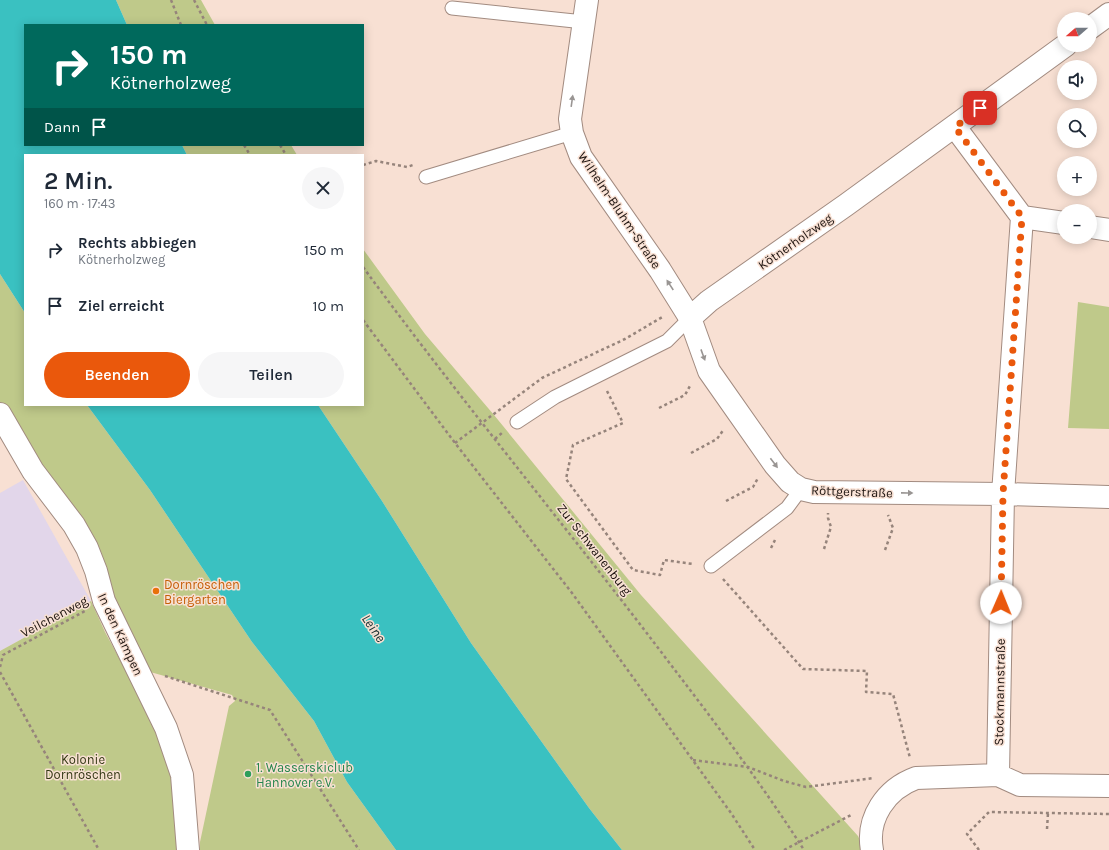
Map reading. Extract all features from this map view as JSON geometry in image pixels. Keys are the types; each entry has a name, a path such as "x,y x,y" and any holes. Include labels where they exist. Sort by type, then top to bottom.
{"street":[{"name":"Wilhelm-Bluhm-Straße","path":"587,0 570,118 572,133 581,158 660,270 690,318"},
{"path":"1097,23 1109,14"},
{"name":"Kötnerholzweg","path":"690,318 709,300 846,205 1057,52"},
{"path":"955,127 1022,217 1057,223"},
{"name":"Stockmannstraße","path":"998,775 1003,494 1022,217"},
{"path":"1097,228 1109,230"},
{"name":"Röttgerstraße","path":"690,318 709,371 775,465 790,482 801,489 814,492 830,491 1109,497"},
{"name":"In den Kämpen","path":"0,414 33,471 74,525 87,548 96,571 104,601 166,728 182,775 188,850"},
{"path":"872,850 872,822 878,809 889,793 908,781 916,778 998,775 1020,785 1109,786"}],"lane":[{"path":"452,8 584,22"},
{"path":"426,177 572,133"},
{"name":"Kötnerholzweg","path":"517,422 555,397 667,341 690,318"},
{"path":"711,566 788,508 801,489"}],"path":[{"path":"171,0 181,24"},
{"path":"194,0 206,24"},
{"name":"Zur Schwanenburg","path":"364,268 416,339 604,575 748,767 804,850"},
{"path":"364,321 450,437 572,592 731,813 755,850"},
{"path":"659,408 685,395 690,384 709,371"},
{"path":"691,453 717,439 723,430 741,416"},
{"path":"726,501 753,488 757,479 775,465"},
{"path":"824,549 831,527 828,518 830,491"},
{"path":"885,550 893,528 888,516 890,493"},
{"name":"Veilchenweg","path":"0,667 3,655 104,601"},
{"path":"136,668 270,710 359,850"},
{"path":"0,672 99,850"},
{"path":"693,760 748,767 784,781 806,787 881,777 908,781"},
{"path":"784,850 858,812 878,809"},
{"path":"979,850 967,834 989,812 1109,814"},
{"path":"1047,829 1048,813"}],"shaded area":[{"path":"23,480 91,601 0,651 0,493"}],"green space":[{"path":"116,0 201,0 214,24 127,24"},
{"path":"182,146 292,146 296,154 186,154"},
{"path":"364,250 425,334 494,415 641,595 858,836 864,850 622,850 589,808 471,643 382,501 319,406 364,406"},
{"path":"0,274 24,311 24,406 88,406 150,490 252,642 314,721 347,782 396,850 200,850 200,842 229,706 235,701 232,695 136,668 104,601 0,414"},
{"path":"1078,302 1109,307 1109,429 1068,428"},
{"name":"Kolonie Dornröschen","path":"91,601 105,632 139,695 175,773 181,850 0,850 0,651"}],"water":[{"path":"0,0 116,0 127,24 24,24 24,146 182,146 186,154 24,154 24,311 0,274"},
{"name":"Leine","path":"88,406 319,406 382,501 471,643 589,808 622,850 396,850 347,782 314,721 252,642 150,490"}],"place":[{"name":"Dornröschen Biergarten","path":"156,591"},
{"name":"1. Wasserskiclub Hannover e.V.","path":"248,774"}],"route":[{"path":"980,108 955,127 1022,217 1003,494 1001,603"}]}
